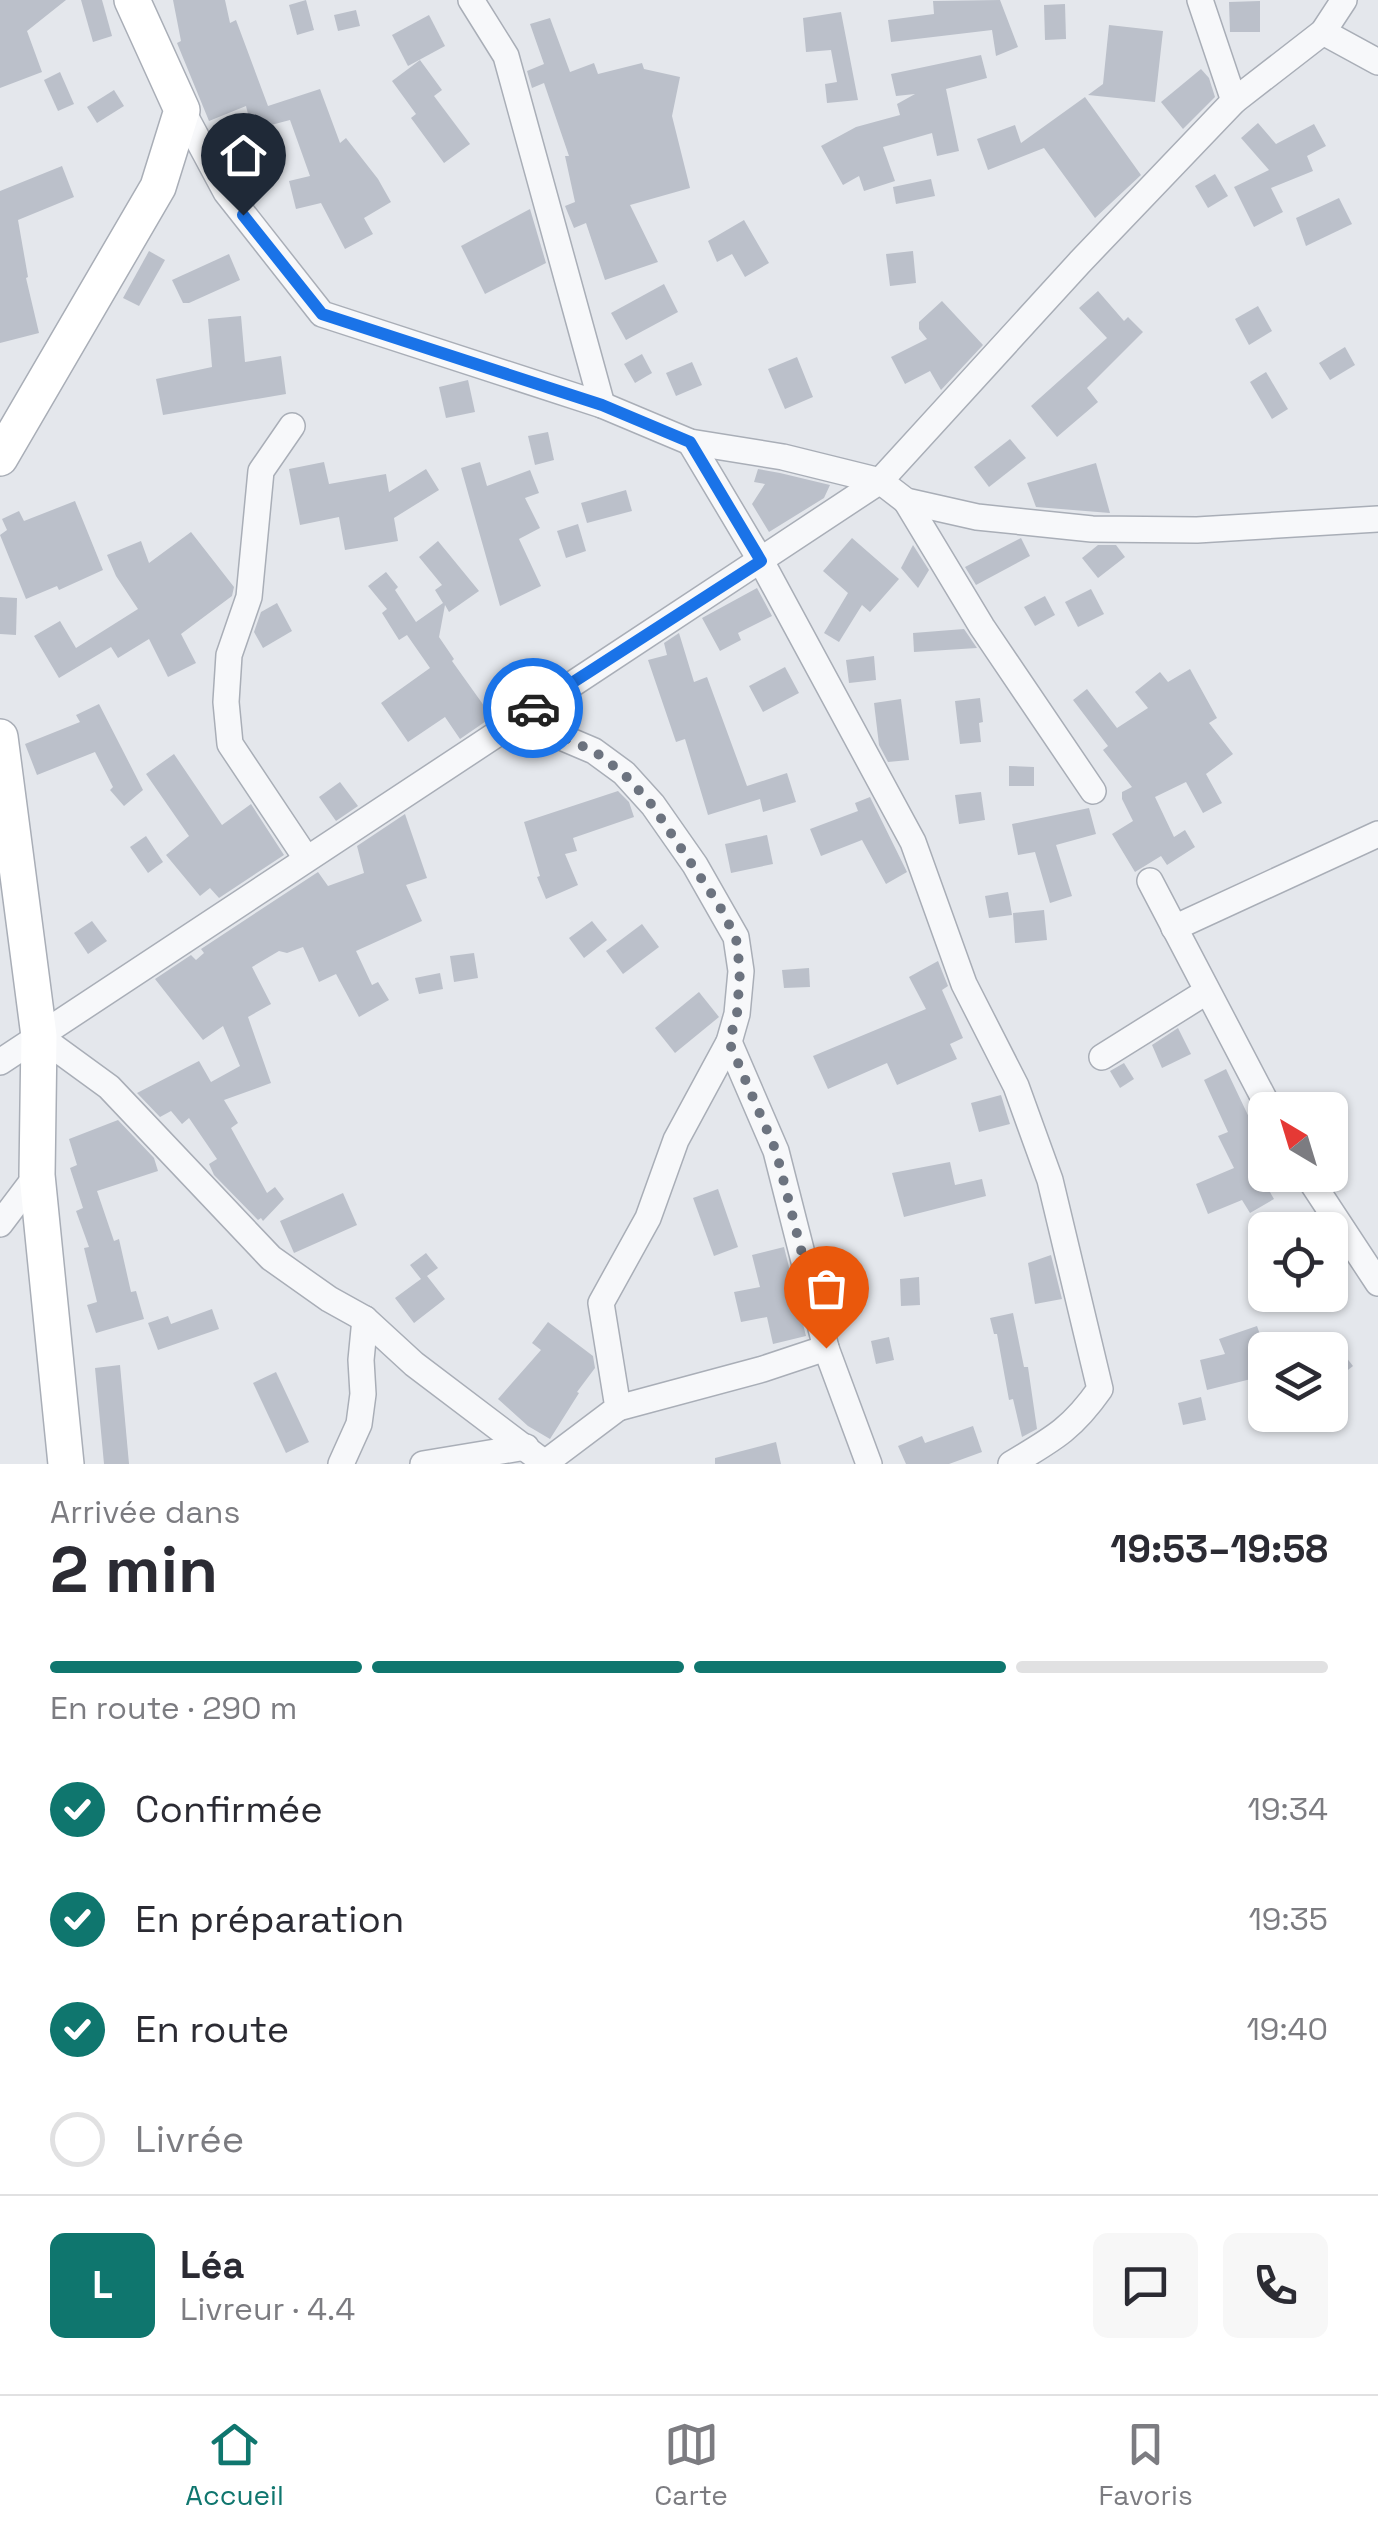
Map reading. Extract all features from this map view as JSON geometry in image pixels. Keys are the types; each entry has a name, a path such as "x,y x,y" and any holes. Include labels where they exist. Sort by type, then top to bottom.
{"street":[{"path":"132,0 182,110 226,192 322,314 602,405 690,442 783,457 880,480 906,501 982,627 1093,791"},
{"path":"471,0 506,56 602,405"},
{"path":"1200,0 1234,101"},
{"path":"0,1062 880,480 1234,101 1323,32 1344,0"},
{"path":"1323,32 1378,62"},
{"path":"0,458 158,187 182,110"},
{"path":"292,426 260,472 249,598 229,655 226,702 230,744 306,858"},
{"path":"690,442 761,561 913,842 964,984 1016,1086 1050,1180 1100,1389 1064,1433 1012,1464"},
{"path":"906,501 978,517 1092,530 1196,530 1378,519"},
{"path":"508,724 554,734 594,751 624,774 652,805 695,865 736,938 740,971 737,1014 729,1042 676,1140 648,1218 600,1303 618,1408"},
{"path":"1,757 39,1036 36,1176 66,1464"},
{"path":"1174,928 1378,834"},
{"path":"1150,881 1260,1092"},
{"path":"1102,1057 1206,992"},
{"path":"39,1036 109,1088 271,1258 365,1320 414,1364 539,1458"},
{"path":"729,1042 776,1151 826,1348 869,1464"},
{"path":"0,1224 36,1176"},
{"path":"1318,1192 1378,1284"},
{"path":"341,1464 359,1424 364,1394 361,1360 365,1320"},
{"path":"422,1464 539,1458 618,1408 826,1348"}],"building":[{"path":"0,0 66,0 27,31 42,72 0,88"},
{"path":"81,0 102,0 112,36 93,42"},
{"path":"173,0 225,0 230,23 236,20 268,106 320,89 340,143 346,138 391,202 364,218 373,234 345,249 321,203 296,209 289,181 310,176 290,120 252,130 246,106 209,121 177,43 181,41"},
{"path":"306,0 314,30 297,35 289,5"},
{"path":"1000,0 1018,47 996,56 992,30 891,42 888,20 934,14 933,1"},
{"path":"1260,1 1260,32 1230,32 1229,2"},
{"path":"1065,4 1066,39 1045,40 1044,5"},
{"path":"356,10 360,26 338,31 334,15"},
{"path":"841,12 858,100 827,103 825,84 837,82 831,50 806,52 803,18"},
{"path":"429,15 445,46 408,66 392,35"},
{"path":"550,18 570,72 594,63 598,74 642,63 644,69 680,77 672,116 690,188 630,205 658,262 605,280 586,223 574,228 565,206 575,202 565,156 569,156 544,83 532,88 527,71 544,64 530,24"},
{"path":"1109,25 1163,31 1155,102 1088,95 1103,84"},
{"path":"981,55 987,78 946,89 959,151 937,156 932,133 883,147 895,181 864,191 859,176 843,185 821,146 856,127 900,115 897,104 915,94 896,96 891,74"},
{"path":"420,60 442,90 434,96 470,144 444,163 411,118 416,114 392,81"},
{"path":"1201,69 1209,78 1215,97 1183,129 1161,102"},
{"path":"60,72 74,104 58,111 44,80"},
{"path":"114,90 124,106 97,123 87,107"},
{"path":"1085,97 1141,175 1095,218 1044,148 988,170 977,139 1015,125 1021,143"},
{"path":"1258,123 1276,144 1314,124 1326,146 1307,156 1313,171 1271,188 1283,212 1254,227 1234,187 1269,170 1241,138"},
{"path":"62,166 74,197 18,220 39,333 0,343 0,191"},
{"path":"1215,174 1228,196 1208,208 1195,186"},
{"path":"931,179 935,196 896,204 893,187"},
{"path":"1339,198 1352,224 1306,246 1296,218"},
{"path":"530,209 546,263 485,294 461,246"},
{"path":"744,220 769,263 745,277 732,254 717,262 708,241"},
{"path":"149,251 165,260 139,306 123,298"},
{"path":"913,251 916,283 890,286 886,254"},
{"path":"229,254 240,280 183,303 172,280"},
{"path":"664,284 678,312 626,340 611,313"},
{"path":"1098,291 1124,321 1128,317 1143,332 1087,388 1098,402 1057,437 1031,406 1107,338 1079,308"},
{"path":"942,301 983,345 941,390 930,371 905,384 891,357 927,339 919,322"},
{"path":"1258,306 1272,331 1249,345 1235,319"},
{"path":"241,316 245,362 281,356 286,394 163,415 156,379 212,367 208,319"},
{"path":"1345,347 1355,365 1330,380 1319,363"},
{"path":"642,354 652,373 635,383 624,364"},
{"path":"797,357 813,397 785,409 768,369"},
{"path":"692,362 702,385 676,396 666,373"},
{"path":"1266,372 1288,409 1272,419 1250,382"},
{"path":"468,380 475,412 446,418 439,387"},
{"path":"548,432 554,460 535,465 528,436"},
{"path":"1010,439 1026,458 989,487 974,467"},
{"path":"324,462 329,484 386,474 389,492 426,469 439,490 394,518 398,541 345,550 339,517 300,525 289,469"},
{"path":"480,462 487,486 530,470 539,493 525,498 540,528 519,539 541,586 500,606 461,468"},
{"path":"1096,463 1110,513 1036,507 1027,483"},
{"path":"758,469 830,485 824,498 769,532 752,504 765,484 754,482"},
{"path":"626,490 632,511 587,523 581,503"},
{"path":"75,501 103,570 59,590 57,586 26,599 0,535 7,530 2,519 19,511 24,521"},
{"path":"578,524 586,551 566,558 557,531"},
{"path":"191,532 234,587 232,596 181,634 196,663 168,677 149,639 118,658 111,647 59,678 34,636 60,621 76,648 138,609 107,555 141,541 149,563"},
{"path":"852,538 899,579 870,612 862,605 839,642 824,633 848,593 823,571"},
{"path":"1021,538 1030,556 976,585 965,567"},
{"path":"438,541 479,591 449,612 445,605 439,637 492,717 460,739 445,717 408,742 381,703 430,668 407,635 399,640 382,613 387,609 368,586 386,572 416,622 443,603 435,590 442,585 419,557"},
{"path":"913,545 929,570 918,588 901,568"},
{"path":"1098,545 1116,545 1125,557 1098,578 1082,558"},
{"path":"757,588 772,616 738,633 741,640 720,651 702,618"},
{"path":"1091,589 1104,614 1078,627 1065,602"},
{"path":"1045,596 1055,615 1035,626 1024,607"},
{"path":"0,597 17,598 16,635 0,634"},
{"path":"277,603 292,631 263,648 254,632 261,612"},
{"path":"964,629 977,648 914,652 913,633"},
{"path":"679,633 694,682 707,677 747,786 787,773 796,802 763,812 760,799 708,815 685,739 676,742 648,660 667,655 664,643"},
{"path":"874,656 876,680 849,683 846,660"},
{"path":"785,667 799,693 763,712 749,686"},
{"path":"1190,669 1217,718 1209,723 1233,754 1206,774 1222,803 1203,813 1186,782 1155,797 1174,837 1185,830 1195,847 1167,865 1161,856 1135,872 1112,834 1133,821 1122,799 1122,792 1132,787 1103,750 1108,746 1073,700 1087,689 1117,728 1148,708 1135,692 1160,672 1168,682"},
{"path":"980,698 981,742 960,744 955,701"},
{"path":"901,699 909,760 888,762 879,745 874,703"},
{"path":"99,704 143,790 124,806 110,790 113,787 95,752 37,775 25,744 80,722 76,715"},
{"path":"174,754 222,825 251,804 284,855 219,898 210,888 200,896 166,855 189,836 146,774"},
{"path":"1009,766 1034,767 1034,786 1009,786"},
{"path":"340,782 358,806 336,821 319,797"},
{"path":"618,791 629,802 634,817 573,838 577,851 565,854 578,885 546,899 524,822"},
{"path":"981,792 985,820 959,824 955,795"},
{"path":"870,797 907,872 886,884 862,840 821,856 810,829 858,811 855,803"},
{"path":"1089,808 1096,834 1056,845 1072,896 1050,903 1035,852 1018,855 1012,824"},
{"path":"405,814 427,878 406,885 422,921 356,951 372,985 378,982 389,1000 359,1017 336,974 319,982 303,947 287,953 279,951 252,967 271,1004 248,1017 271,1083 224,1100 238,1123 231,1128 267,1193 275,1187 284,1199 263,1221 258,1220 214,1175 209,1164 217,1159 189,1118 182,1124 171,1111 160,1117 137,1093 199,1061 211,1082 240,1066 223,1026 203,1040 155,979 191,955 196,960 204,953 201,949 318,872 328,886 364,873 357,846"},
{"path":"767,835 773,864 731,873 725,844"},
{"path":"146,836 163,862 148,873 130,847"},
{"path":"1008,892 1012,915 989,918 985,896"},
{"path":"1044,910 1047,940 1015,943 1013,913"},
{"path":"92,921 107,941 88,954 74,933"},
{"path":"592,921 607,940 584,958 569,938"},
{"path":"642,924 659,947 623,974 606,951"},
{"path":"474,953 478,978 454,982 450,956"},
{"path":"938,961 948,986 942,990 963,1038 950,1044 957,1059 897,1085 887,1063 828,1089 813,1056 926,1009 909,977"},
{"path":"809,968 810,987 784,988 782,970"},
{"path":"440,973 443,989 419,994 415,978"},
{"path":"699,992 719,1017 675,1053 655,1028"},
{"path":"1178,1028 1191,1054 1162,1068 1152,1045"},
{"path":"1124,1063 1134,1079 1120,1088 1110,1071"},
{"path":"1226,1069 1248,1115 1248,1192 1270,1192 1274,1199 1252,1212 1242,1200 1208,1214 1196,1184 1234,1168 1218,1136 1228,1132 1204,1080"},
{"path":"1001,1095 1010,1124 979,1132 971,1103"},
{"path":"118,1120 154,1158 158,1171 97,1191 114,1241 119,1239 131,1292 136,1291 144,1319 96,1333 87,1305 97,1302 84,1248 89,1247 76,1211 83,1208 70,1168 77,1165 69,1139"},
{"path":"950,1162 955,1185 982,1179 986,1196 904,1217 892,1173"},
{"path":"718,1189 738,1247 714,1256 693,1198"},
{"path":"343,1193 357,1225 294,1253 280,1221"},
{"path":"784,1247 806,1336 773,1344 767,1317 741,1322 734,1292 760,1287 752,1255"},
{"path":"426,1253 438,1268 427,1276 445,1299 414,1323 395,1298 421,1279 410,1265"},
{"path":"1051,1255 1062,1299 1035,1304 1028,1263"},
{"path":"919,1277 920,1305 901,1306 900,1279"},
{"path":"212,1309 219,1329 158,1350 148,1323 168,1316 171,1324"},
{"path":"1013,1313 1024,1367 1028,1367 1037,1429 1022,1437 990,1318"},
{"path":"548,1322 593,1356 595,1368 550,1439 528,1426 498,1399 541,1350 532,1343"},
{"path":"1257,1326 1259,1332 1248,1332 1248,1380 1207,1390 1200,1360 1225,1354 1219,1339"},
{"path":"889,1337 894,1360 876,1364 871,1341"},
{"path":"120,1365 129,1464 104,1464 95,1368"},
{"path":"276,1372 309,1442 286,1453 253,1383"},
{"path":"1201,1397 1206,1420 1183,1425 1178,1403"},
{"path":"973,1426 982,1452 949,1464 906,1464 898,1446 922,1436 925,1443"},
{"path":"776,1442 781,1464 715,1464 715,1458"}],"way so far":[{"path":"533,708 508,724 554,734 594,751 624,774 652,805 695,865 736,938 740,971 737,1014 729,1042 776,1151 826,1348"}],"route":[{"path":"243,215 322,314 602,405 690,442 761,561 533,708"}]}
